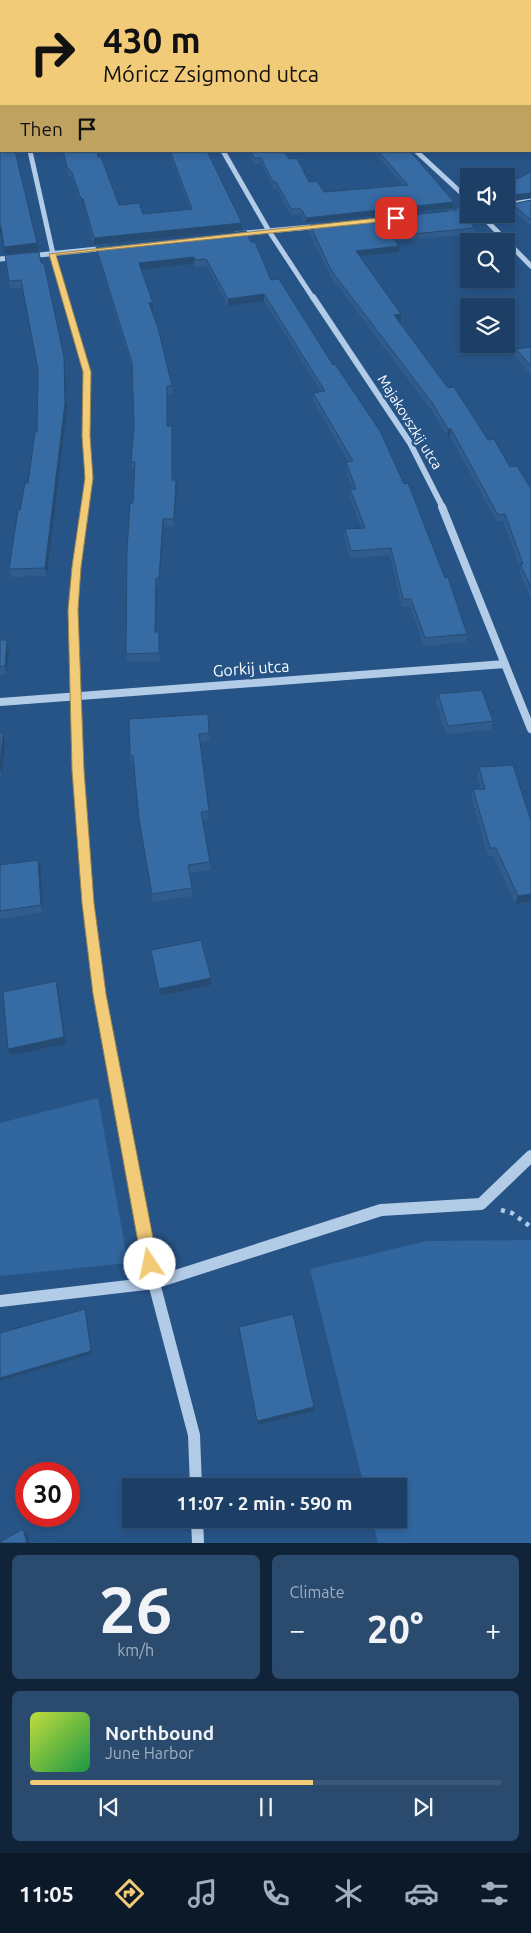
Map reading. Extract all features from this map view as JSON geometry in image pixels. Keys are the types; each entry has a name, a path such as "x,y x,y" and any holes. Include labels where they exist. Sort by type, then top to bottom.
{"street":[{"path":"30,152 53,254 87,372 86,436 89,478 76,567 73,610 78,770 88,903 98,984 154,1283 194,1435 196,1478"},
{"name":"Majakovszkij utca","path":"223,152 269,231 410,443 439,499 531,729"},
{"path":"417,152 460,192"},
{"path":"515,204 531,201"},
{"path":"440,214 460,212"},
{"path":"489,223 531,266"},
{"path":"230,235 326,225"},
{"path":"0,259 112,248"},
{"path":"522,256 531,258"},
{"name":"Gorkij utca","path":"0,702 505,664"},
{"path":"0,1301 154,1283 381,1210 481,1204 531,1156"},
{"path":"197,1528 198,1543"}],"path":[{"path":"481,1204 512,1213 531,1227"}],"shaded area":[{"path":"98,1098 128,1263 0,1276 0,1123"},
{"path":"531,1240 531,1543 378,1543 374,1528 407,1528 407,1478 362,1478 310,1269 427,1241"}],"building":[{"path":"0,152 15,152 37,243 4,247 0,227"},
{"path":"63,152 97,152 98,157 101,157 119,205 139,203 143,214 192,209 170,152 207,152 242,223 94,238 83,199 81,199 72,173 67,167"},
{"path":"251,152 285,152 289,159 297,158 309,182 317,181 324,192 408,185 379,152 411,152 454,202 306,218 301,209 291,209 276,182 273,182 261,158 254,158"},
{"path":"531,172 531,193 515,195 515,180"},
{"path":"531,200 531,220 515,207 515,203"},
{"path":"460,210 460,223 471,223 475,228 392,236 399,246 356,251 401,314 394,315 448,388 454,387 488,440 494,439 510,467 517,466 531,489 531,587 520,564 523,564 505,514 498,515 451,429 448,429 433,404 331,270 310,225"},
{"path":"246,231 251,242 255,242 271,280 279,279 333,365 335,364 380,431 404,484 408,483 445,578 448,577 467,634 425,638 411,599 403,599 391,548 351,551 345,529 365,528 350,489 356,489 346,462 353,461 313,393 325,391 264,294 228,299 206,259 195,260 194,257 139,263 153,303 149,303 158,328 172,386 167,386 167,426 172,426 172,480 176,480 174,519 163,519 159,578 156,578 155,632 159,632 159,653 126,654 127,550 130,503 133,503 135,462 131,462 134,425 132,363 96,247"},
{"path":"39,252 41,263 44,263 64,357 65,403 45,568 9,569 18,510 20,510 25,483 28,483 35,432 37,432 38,370 21,280 9,281 5,255"},
{"path":"531,347 531,366 516,349"},
{"path":"0,640 7,640 5,666 0,667"},
{"path":"482,690 493,721 448,726 438,694"},
{"path":"208,714 209,733 199,734 209,811 201,812 210,862 188,865 192,888 152,894 139,819 133,756 130,756 129,719"},
{"path":"0,733 3,733 0,768"},
{"path":"513,765 531,821 531,894 518,896 496,848 490,848 473,789 485,789 479,767"},
{"path":"38,860 41,905 0,911 0,865"},
{"path":"201,940 211,978 159,989 151,950"},
{"path":"56,981 64,1037 8,1049 3,992"},
{"path":"85,1309 91,1351 0,1378 0,1333"},
{"path":"293,1314 314,1407 257,1421 239,1327"},
{"path":"23,1529 27,1543 0,1543 0,1542"}],"route":[{"path":"150,1264 100,994 88,903 78,770 73,610 76,567 89,478 86,436 87,372 53,254 396,218"}]}
